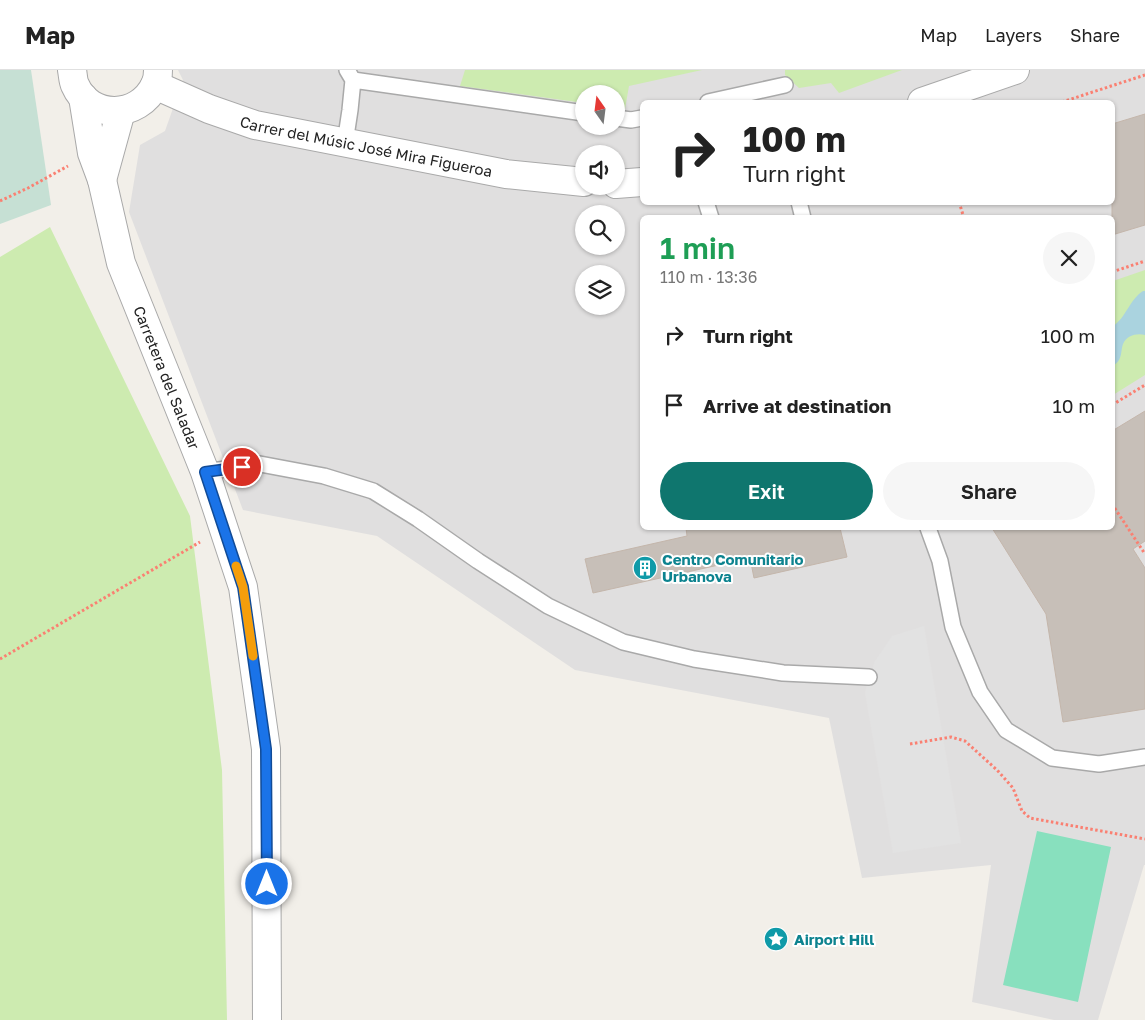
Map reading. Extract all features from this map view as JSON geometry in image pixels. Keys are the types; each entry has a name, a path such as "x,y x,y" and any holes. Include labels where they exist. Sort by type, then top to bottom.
{"street":[{"name":"Carretera del Saladar","path":"72,70 75,84 83,97 92,153 102,180 122,263 205,472 243,587 266,749 267,1020"},
{"path":"928,100 1014,70"},
{"path":"83,97 94,106 107,111 121,111 136,106 147,97 157,77"},
{"name":"Carrer del Músic José Mira Figueroa","path":"157,77 209,109 255,125 506,174 575,181"},
{"name":"Carretera del Saladar","path":"102,180 121,111"},
{"path":"625,183 640,182"}],"lane":[{"path":"345,142 350,110 350,75 575,112"},
{"path":"717,100 785,85"},
{"path":"625,119 640,118"},
{"path":"205,472 260,464 324,476 373,491 548,606 623,642 694,659 783,673 869,677"},
{"path":"929,530 940,561 953,626 980,692 1006,730 1052,758 1099,764 1145,757"}],"path":[{"path":"1068,100 1145,75"},
{"path":"0,201 92,153"},
{"path":"1115,271 1145,261"},
{"path":"1115,403 1145,385"},
{"path":"1115,509 1145,554"},
{"path":"0,659 224,528"},
{"path":"910,744 951,737 966,742 997,770 1013,788 1022,811 1030,818 1145,839"}],"shaded area":[{"path":"178,70 1145,70 1145,865 1098,1020 1054,1020 972,1002 991,865 862,878 829,718 575,670 377,536 243,510 129,212 140,145 165,131 183,80"},
{"path":"924,626 961,843 893,853 865,693 875,661 892,636"}],"green space":[{"path":"0,70 31,70 51,205 0,224"},
{"path":"465,70 702,70 629,86 625,109 625,85 575,85 575,102 460,86"},
{"path":"785,70 902,70 839,93 831,83 799,88 785,75"},
{"path":"50,227 190,516 222,770 227,1020 0,1020 0,257"},
{"path":"1145,270 1145,375 1115,394 1115,280"},
{"path":"1037,831 1111,847 1078,1002 1003,985"}],"water":[{"path":"1145,291 1145,335 1139,334 1127,339 1123,344 1121,356 1115,364 1115,324 1138,295"}],"building":[{"path":"1145,114 1145,225 1115,234 1115,215 1112,215 1112,205 1115,205 1115,123"},
{"path":"1145,411 1145,541 1133,549 1145,568 1145,709 1063,722 1046,614 993,530 1115,530 1115,429"},
{"name":"Centro Comunitario Urbanova","path":"686,530 840,530 847,557 754,578 750,558 593,593 585,559 687,536"}],"slow traffic":[{"path":"236,566 243,587 253,656"}],"place":[{"name":"Centro Comunitario Urbanova","path":"645,568"},
{"name":"Airport Hill","path":"776,939"}],"route":[{"path":"242,467 205,472 243,587 266,749 267,884"}]}
